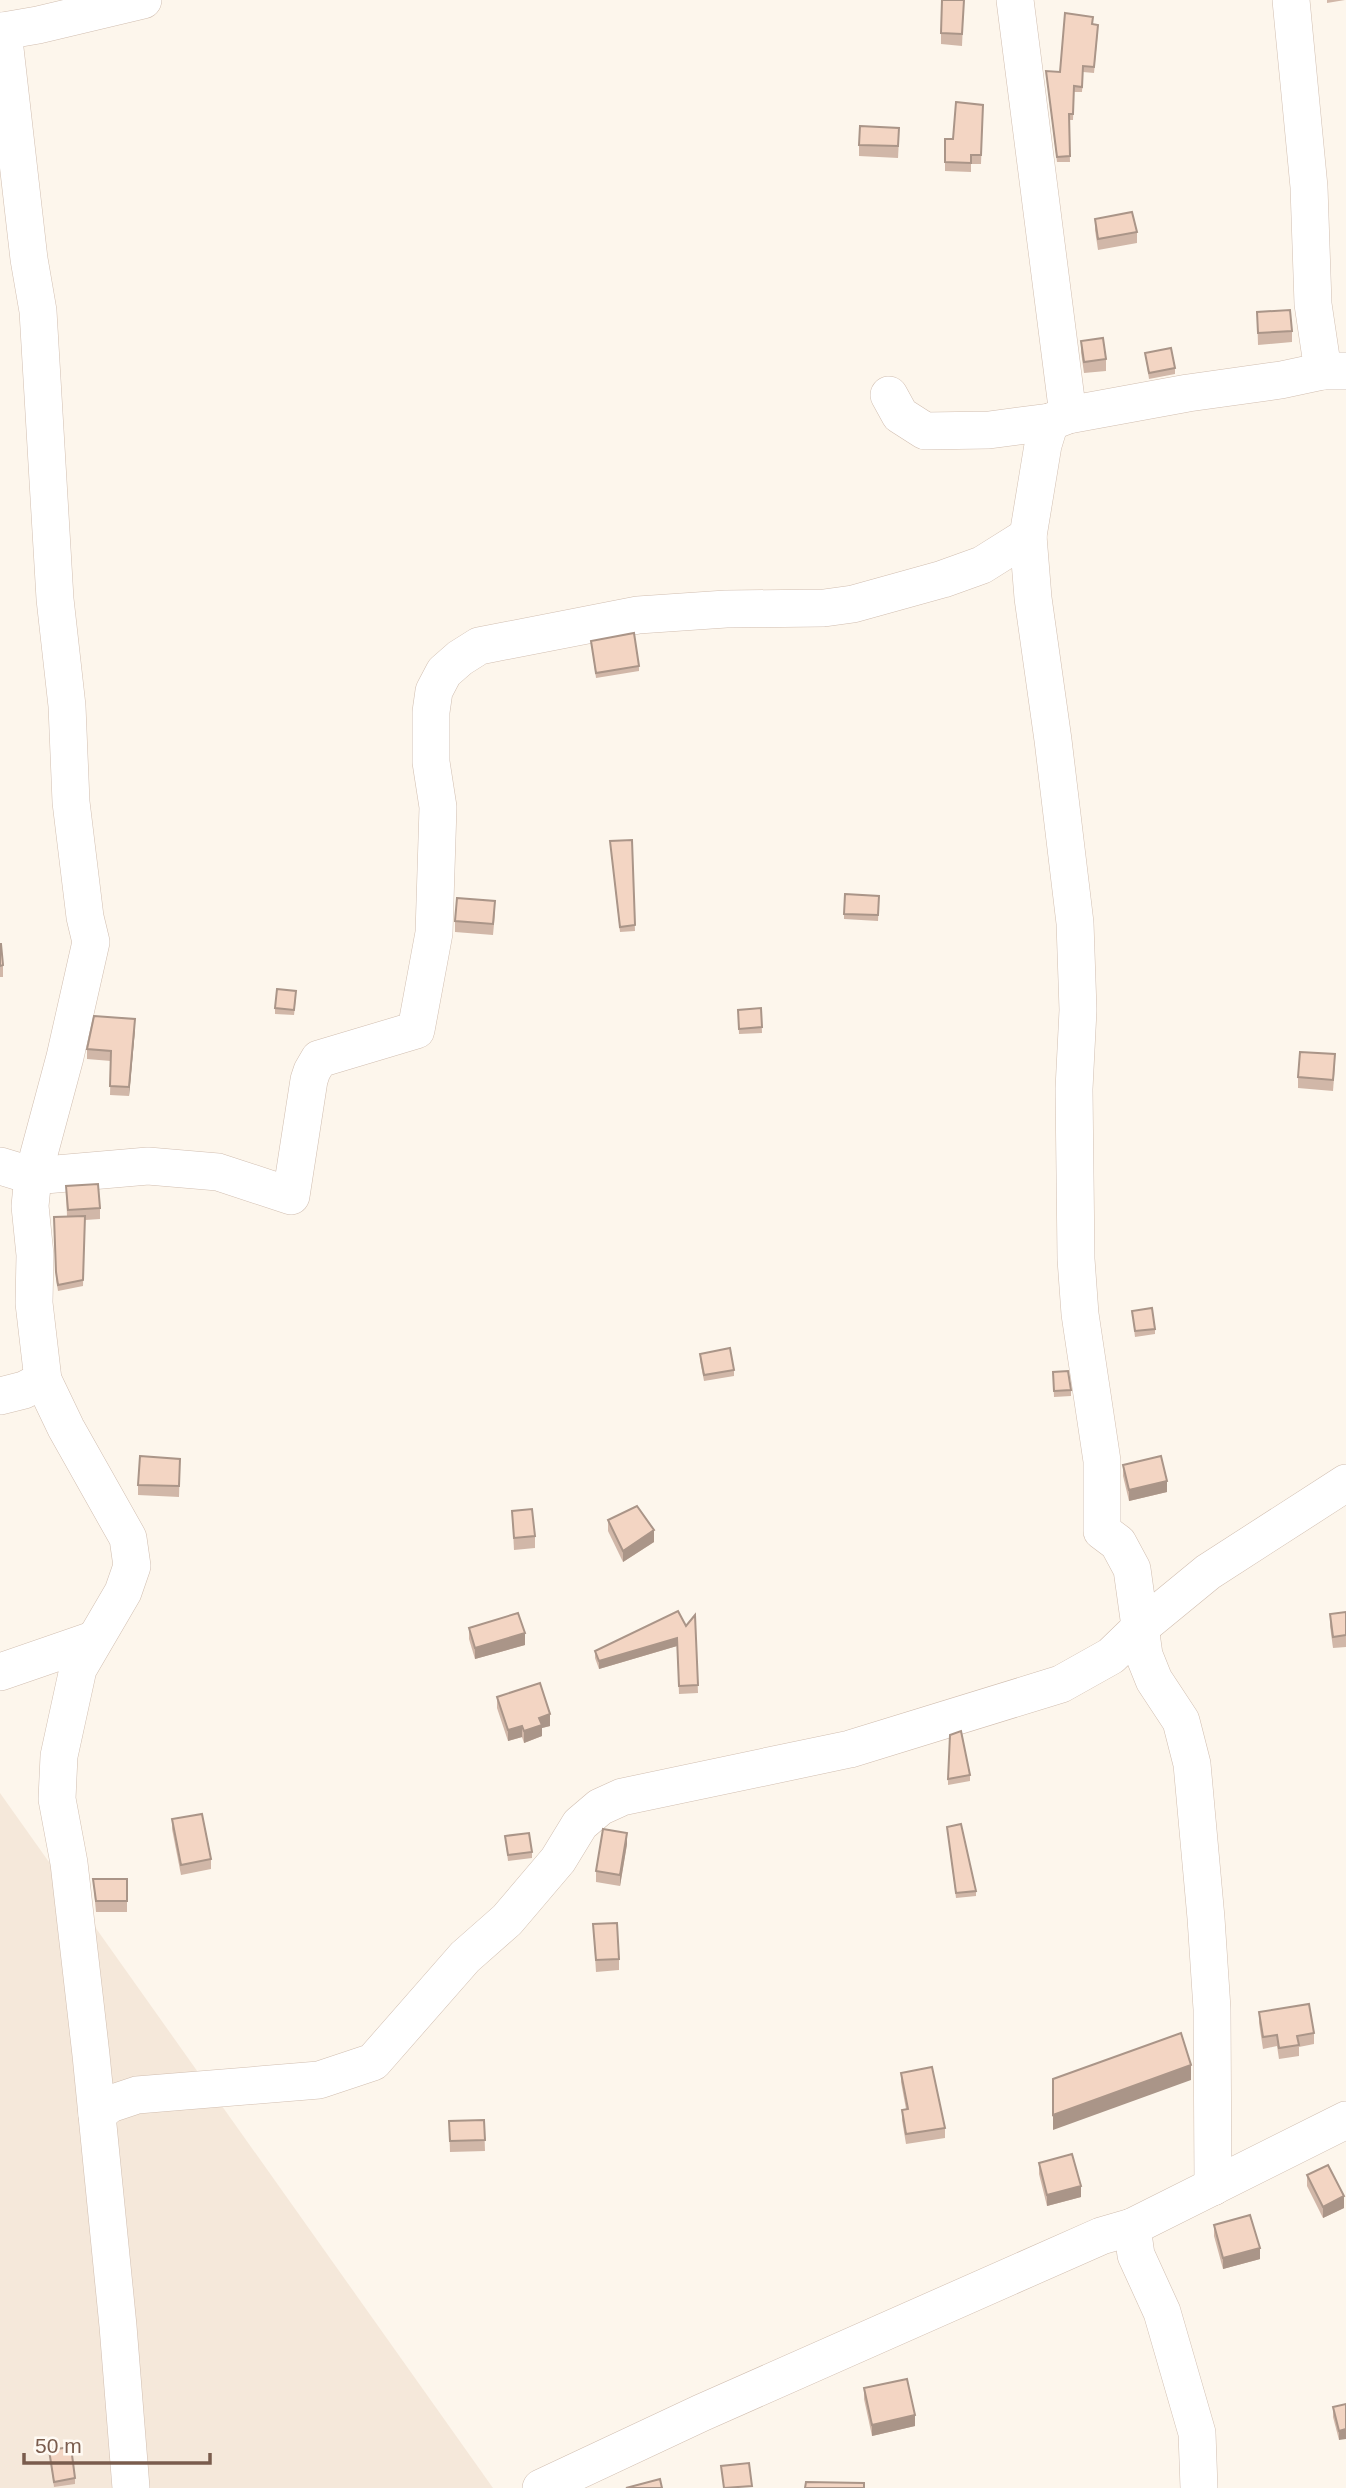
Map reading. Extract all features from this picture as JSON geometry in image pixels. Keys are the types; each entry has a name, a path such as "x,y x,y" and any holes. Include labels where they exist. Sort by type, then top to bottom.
{"street":[{"path":"131,2488 97,2114 69,1863 57,1799 60,1756 78,1669 123,1592 132,1566 128,1538 66,1428 43,1380 34,1303 35,1255 30,1206 16,1171 65,1057 91,942 85,918 71,802 67,706 55,599 38,311 1,31 143,0"},
{"path":"1015,0 1059,419 1043,445 1028,536 1032,598 1054,740 1075,923 1078,1010 1074,1089 1076,1259 1080,1314 1102,1461 1102,1531 1118,1543 1132,1569 1144,1655 1154,1680 1181,1721 1192,1764 1212,2009 1213,2187"},
{"path":"888,396 900,415 925,431 989,430 1188,393 1334,371 1313,304 1309,187 1291,0"},
{"path":"16,1171 148,1166 218,1172 291,1196 309,1080 319,1059 416,1030 434,933 438,807 432,762 431,712 434,691 444,672 479,646 638,615 726,609 824,608 853,604 943,579 982,565 1028,536"},
{"path":"0,1396 24,1390 43,1380"},
{"path":"97,2114 110,2104 137,2095 319,2080 373,2062 465,1957 507,1920 558,1860 580,1824 600,1807 622,1797 850,1749 1061,1684 1111,1656 1141,1627 1208,1572 1346,1483"},
{"path":"0,1672 93,1640"},
{"path":"541,2488 701,2413 1101,2236 1132,2227 1346,2120"},
{"path":"1132,2227 1136,2255 1161,2312 1197,2433 1199,2488"}],"shaded area":[{"path":"0,1793 493,2488 0,2488"}],"building":[{"path":"942,0 964,0 962,34 941,33"},
{"path":"1065,13 1093,17 1092,24 1098,25 1094,67 1083,66 1082,87 1074,86 1073,114 1069,114 1070,156 1057,157 1046,71 1060,72"},
{"path":"956,102 983,105 981,155 971,155 971,163 945,162 945,139 953,139"},
{"path":"860,126 899,128 898,146 859,145"},
{"path":"1132,212 1137,232 1098,239 1095,219"},
{"path":"1290,310 1292,331 1258,333 1257,312"},
{"path":"1103,338 1106,359 1084,362 1081,341"},
{"path":"1171,348 1175,368 1149,373 1145,353"},
{"path":"634,633 639,666 596,673 591,641"},
{"path":"632,840 635,925 620,927 610,841"},
{"path":"845,894 879,896 878,915 844,914"},
{"path":"457,898 495,901 493,924 455,921"},
{"path":"0,944 3,965 0,966"},
{"path":"277,989 296,991 294,1010 275,1008"},
{"path":"761,1008 762,1027 739,1029 738,1010"},
{"path":"94,1016 135,1019 129,1087 110,1086 111,1051 87,1049"},
{"path":"1300,1052 1335,1054 1333,1080 1298,1077"},
{"path":"98,1184 100,1208 68,1210 66,1186"},
{"path":"85,1216 83,1280 58,1285 54,1217"},
{"path":"1152,1308 1155,1329 1135,1331 1132,1311"},
{"path":"730,1348 734,1370 704,1375 700,1354"},
{"path":"1068,1371 1071,1390 1054,1391 1053,1372"},
{"path":"140,1456 180,1459 179,1486 138,1485"},
{"path":"1161,1456 1167,1481 1129,1490 1123,1465"},
{"path":"637,1506 654,1530 623,1551 608,1520"},
{"path":"532,1509 535,1536 514,1538 512,1511"},
{"path":"678,1611 686,1626 695,1615 698,1685 679,1686 677,1638 599,1661 595,1651"},
{"path":"1346,1612 1346,1635 1333,1637 1330,1614"},
{"path":"518,1613 525,1633 475,1648 469,1628"},
{"path":"540,1683 550,1714 539,1718 542,1725 524,1731 522,1726 508,1730 497,1697"},
{"path":"961,1731 970,1775 948,1779 950,1735"},
{"path":"202,1814 211,1859 181,1865 172,1819"},
{"path":"961,1824 976,1891 956,1893 947,1827"},
{"path":"603,1829 627,1833 620,1875 596,1871"},
{"path":"529,1833 532,1852 508,1855 505,1836"},
{"path":"93,1879 127,1879 127,1901 96,1901"},
{"path":"617,1923 619,1959 596,1960 593,1924"},
{"path":"1309,2004 1314,2033 1297,2036 1299,2045 1279,2048 1277,2035 1263,2037 1259,2012"},
{"path":"1181,2033 1191,2065 1053,2115 1053,2079"},
{"path":"932,2067 945,2128 906,2134 902,2110 908,2109 901,2073"},
{"path":"484,2120 485,2140 450,2141 449,2121"},
{"path":"1072,2154 1081,2186 1047,2195 1039,2163"},
{"path":"1328,2165 1344,2196 1323,2207 1307,2175"},
{"path":"1250,2215 1260,2248 1223,2258 1214,2225"},
{"path":"907,2379 915,2415 872,2425 864,2388"},
{"path":"1346,2404 1346,2429 1339,2431 1333,2407"},
{"path":"71,2447 75,2478 54,2482 49,2450"},
{"path":"749,2463 752,2486 724,2488 721,2466"},
{"path":"660,2479 662,2488 626,2488"},
{"path":"806,2482 864,2483 864,2488 805,2488"}]}
